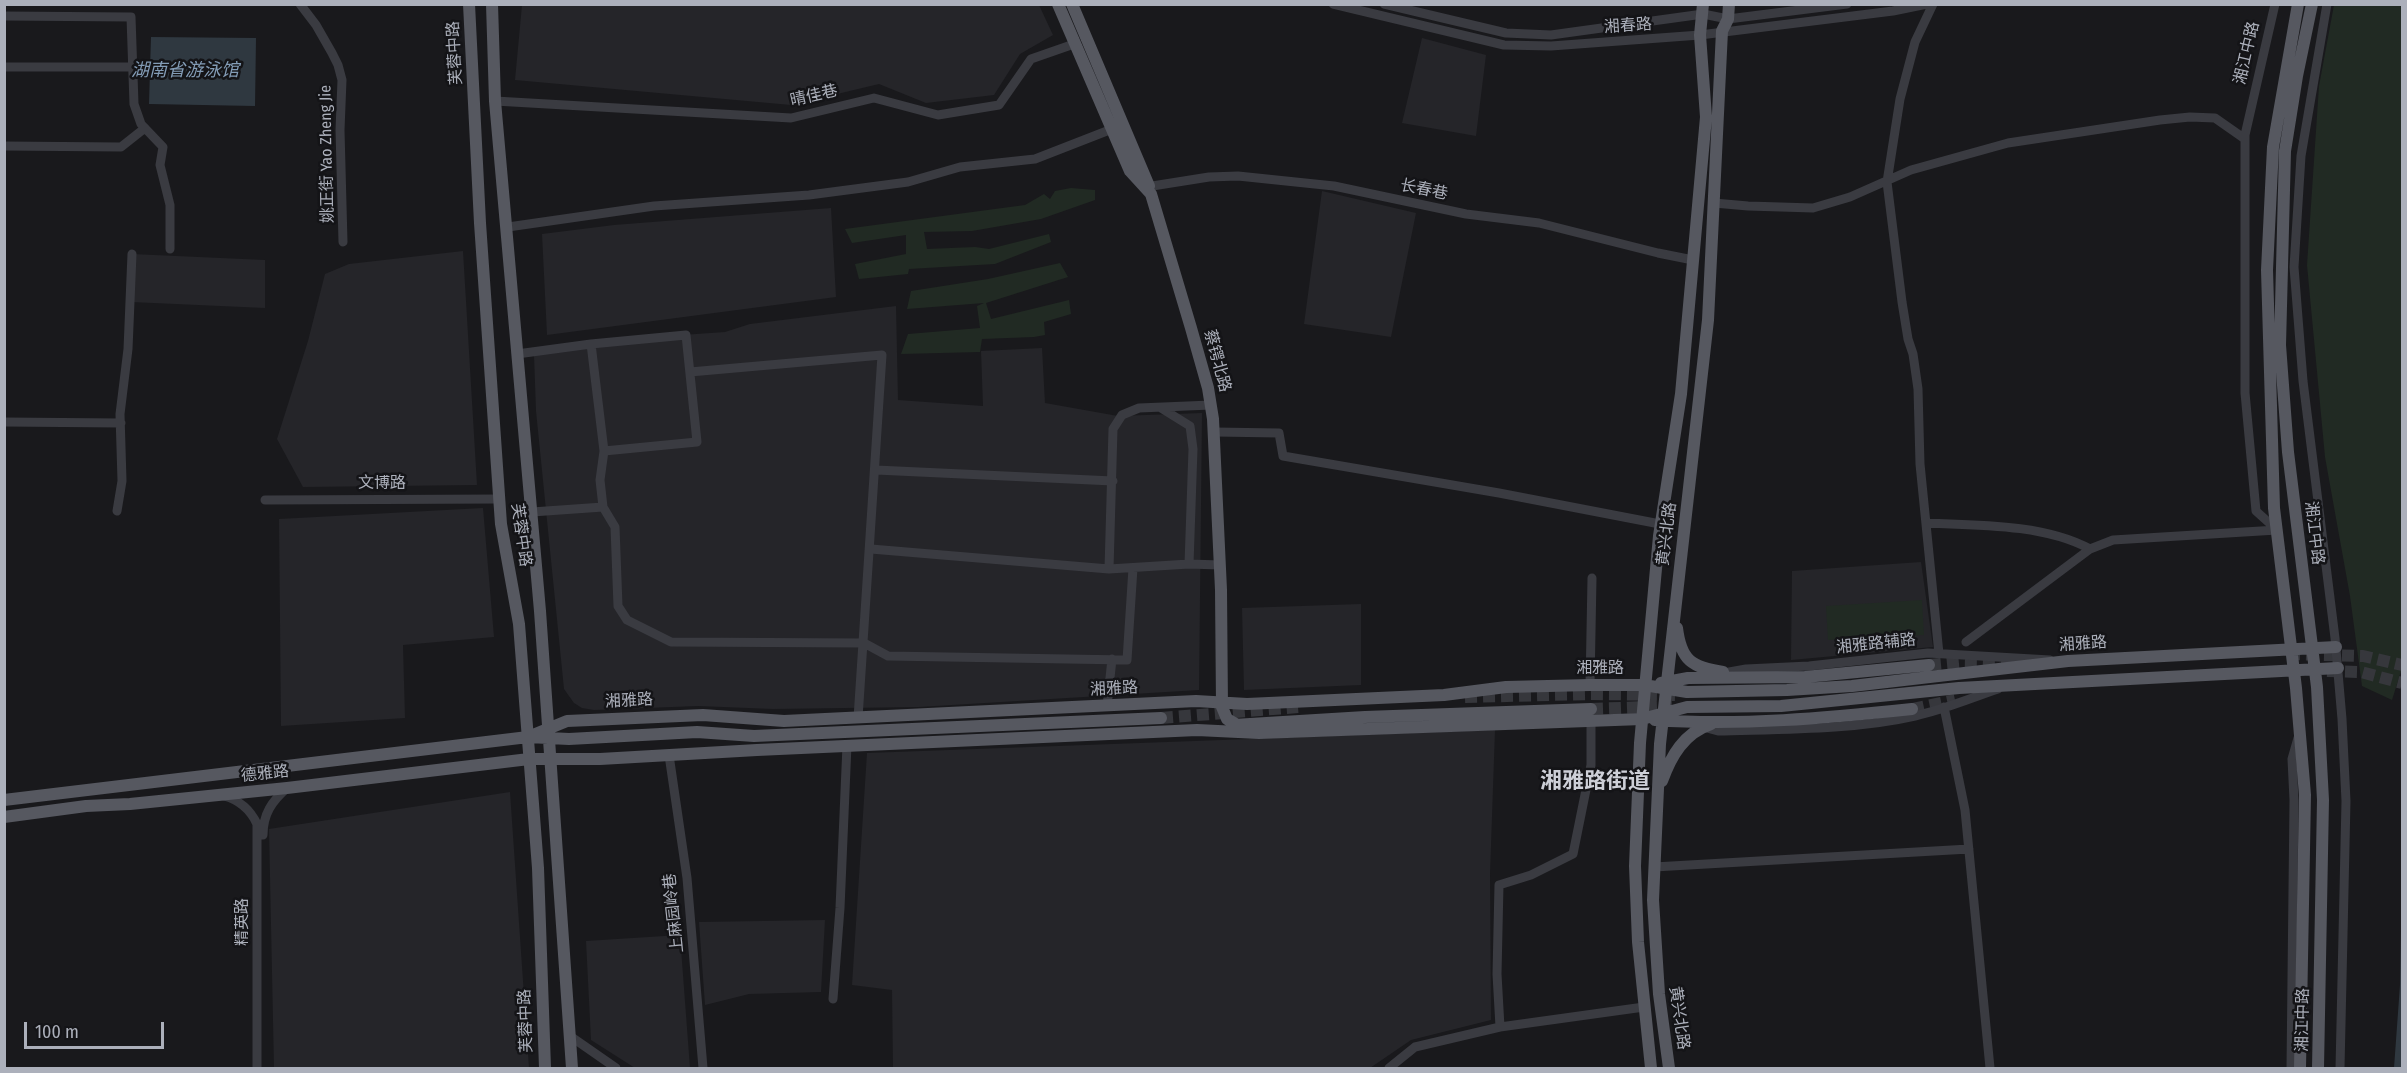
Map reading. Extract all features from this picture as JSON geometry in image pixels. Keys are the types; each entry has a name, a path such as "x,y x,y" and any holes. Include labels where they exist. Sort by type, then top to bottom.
{"main road":[{"name":"芙蓉中路","path":"469,4 480,223 501,525 519,624 538,868 545,1068"},
{"name":"芙蓉中路","path":"492,4 495,101 532,512 572,1068"},
{"name":"蔡锷北路","path":"1058,4 1130,171 1147,186"},
{"name":"黄兴北路","path":"1669,1068 1656,962 1653,900 1658,791 1666,685 1708,320 1722,31 1728,19 1729,4"},
{"name":"湘江中路","path":"2298,4 2273,147 2266,270 2274,508 2294,670 2306,814 2300,1068"},
{"name":"湘江中路","path":"2312,4 2285,151 2280,345 2288,452 2314,669 2323,811 2318,1068"},
{"name":"蔡锷北路","path":"1074,8 1151,194 1177,278 1211,405 1215,432 1220,565 1222,703 1224,714 1235,725"},
{"name":"黄兴北路","path":"1651,1068 1638,942 1635,866 1641,719 1660,524 1681,394 1706,117 1700,35 1703,9"},
{"path":"1675,603 1678,637 1684,654 1697,667 1763,677"},
{"name":"湘雅路","path":"548,733 567,721 685,715 717,715 766,722 1196,701 1247,704 1444,695 1506,687 1666,685 1687,692 1822,688 2068,661 2336,647"},
{"path":"1666,685 1688,678 1805,677 1929,665"},
{"path":"529,759 600,759 846,745 1197,730 1257,722 1412,715 1591,714 1641,719 1663,717 1688,707 1791,705 1959,688 2338,668"},
{"path":"1663,717 1683,722 1723,721 1803,718 1912,709"},
{"path":"1197,730 1259,733 1591,714"},
{"name":"湘雅路","path":"528,738 548,733 697,732 754,736 787,735 1161,718"},
{"path":"1658,791 1678,747 1703,727 1723,721"},
{"path":"1235,725 1259,733"},
{"name":"德雅路","path":"4,800 528,738"},
{"name":"德雅路","path":"4,818 87,806 287,788 529,759"}],"street":[{"name":"姚正街 Yao Zheng Jie","path":"300,4 316,25 332,53 342,80 340,130 343,242"},
{"name":"湘春路","path":"1333,4 1504,45 1551,46 1700,35 1893,11 1927,4"},
{"name":"湘春路","path":"1384,4 1506,33 1551,35 1703,9 1728,19 1847,4"},
{"path":"1933,4 1915,42 1900,99 1887,182 1902,302 1918,389 1920,464 1939,654"},
{"name":"湘江中路","path":"2275,4 2245,139 2245,393 2256,510 2277,530"},
{"path":"2327,4 2301,156 2294,267 2303,381 2336,647 2346,801 2340,1068"},
{"path":"4,16 131,17 134,104 141,124 163,147 160,165 170,205 170,249"},
{"name":"晴佳巷","path":"495,101 790,118 874,98 938,115 999,105 1031,59 1074,44"},
{"path":"4,67 133,67"},
{"path":"1714,203 1813,207 1850,197 1911,170 2008,143 2149,121 2190,117 2215,118 2245,139"},
{"path":"4,146 121,147 145,128"},
{"path":"508,227 654,206 809,195 908,182 960,167 1035,159 1112,129"},
{"name":"长春巷","path":"1147,186 1209,177 1238,176 1334,186 1466,214 1539,223 1693,260"},
{"path":"117,511 122,481 120,414 128,349 132,254"},
{"path":"517,354 686,335 697,442 604,451"},
{"path":"591,344 604,451 600,480 603,507 615,527 618,606 627,620 671,642 864,642 888,656 1127,660 1133,568"},
{"path":"690,372 882,355 871,549 858,718"},
{"path":"1109,569 1113,429 1122,415 1139,408 1211,405"},
{"path":"1159,407 1190,426 1193,449 1189,564"},
{"path":"4,422 121,423"},
{"path":"1215,432 1279,433 1283,456 1499,493 1660,524"},
{"path":"876,470 1113,481"},
{"name":"文博路","path":"265,500 500,499"},
{"path":"532,512 603,507"},
{"path":"1926,523 2034,531 2074,540 2090,549"},
{"path":"1966,642 2090,549 2113,540 2277,530"},
{"path":"871,549 1109,569 1189,564 1220,565"},
{"path":"1590,685 1592,578"},
{"name":"湘雅路辅路","path":"1688,678 1726,672 1939,654 2068,661"},
{"path":"1107,706 1112,659"},
{"path":"1683,722 1718,731 1835,726 1912,717 2005,687"},
{"path":"1944,707 1965,810 1990,1068"},
{"path":"1500,1027 1497,974 1499,885 1531,875 1573,854 1591,765 1591,714"},
{"name":"湘江中路","path":"2291,1068 2294,800 2292,759 2299,732"},
{"path":"833,999 840,908 846,745"},
{"name":"上麻园岭巷","path":"669,755 687,878 704,1068"},
{"name":"精英路","path":"262,1068 263,826 269,808 287,788"},
{"name":"精英路","path":"221,795 241,803 249,810 257,824 257,1068"},
{"path":"1654,867 1969,849"},
{"path":"1389,1068 1415,1047 1500,1027 1644,1006"},
{"path":"570,1036 616,1068"}],"shaded area":[{"path":"522,5 1039,5 1053,35 1020,54 994,95 926,103 879,84 791,105 515,80"},
{"path":"2334,5 2402,5 2402,668 2392,700 2362,686 2350,596 2325,457 2307,265 2319,86"},
{"path":"1422,38 1486,55 1476,136 1402,123"},
{"path":"1071,188 1095,190 1095,200 1041,219 972,231 924,232 927,249 975,247 989,249 1049,234 1051,242 995,264 909,269 908,274 859,279 855,264 906,254 906,235 852,243 845,229 1025,205 1044,194 1050,199 1055,191"},
{"path":"1322,191 1416,213 1391,337 1304,324"},
{"path":"831,208 836,297 547,335 542,234 614,225"},
{"path":"463,251 477,485 303,487 277,439 308,341 325,274 349,264"},
{"path":"132,254 265,260 265,308 131,302"},
{"path":"1060,263 1068,277 986,303 991,319 1069,300 1071,314 1044,322 1045,335 982,339 980,352 901,354 908,334 980,328 977,306 984,303 907,309 911,291 988,279"},
{"path":"896,306 898,400 983,406 981,351 1042,348 1045,403 1118,416 1202,413 1199,690 919,707 773,709 698,706 594,710 582,708 574,703 564,689 536,411 534,355 682,335 725,332 750,324"},
{"path":"483,508 494,637 403,645 405,718 281,726 279,519"},
{"path":"1921,562 1933,647 1791,660 1792,571"},
{"path":"1922,600 1924,635 1828,640 1826,606"},
{"path":"1361,604 1361,685 1244,690 1242,608"},
{"path":"1495,730 1490,874 1491,1020 1411,1040 1370,1068 893,1068 892,990 852,985 867,753"},
{"path":"510,792 529,1068 274,1068 269,829"},
{"path":"825,920 821,992 749,994 705,1005 699,922"},
{"path":"680,935 690,1068 635,1068 591,1040 586,941"}],"water":[{"name":"湖南省游泳馆","path":"151,37 256,38 255,106 149,104"},
{"path":"2402,876 2402,1068 2394,1068 2400,985"}],"tunnel":[{"path":"2288,654 2363,656 2402,665"},
{"path":"1929,665 1961,662 2017,663"},
{"path":"2327,671 2361,672 2402,683"},
{"path":"1465,697 1675,695"},
{"path":"1912,709 1955,700"},
{"path":"1591,709 1672,706"},
{"path":"1161,718 1298,707"}],"district":[{"name":"湘雅路街道","path":"1595,782"}]}
